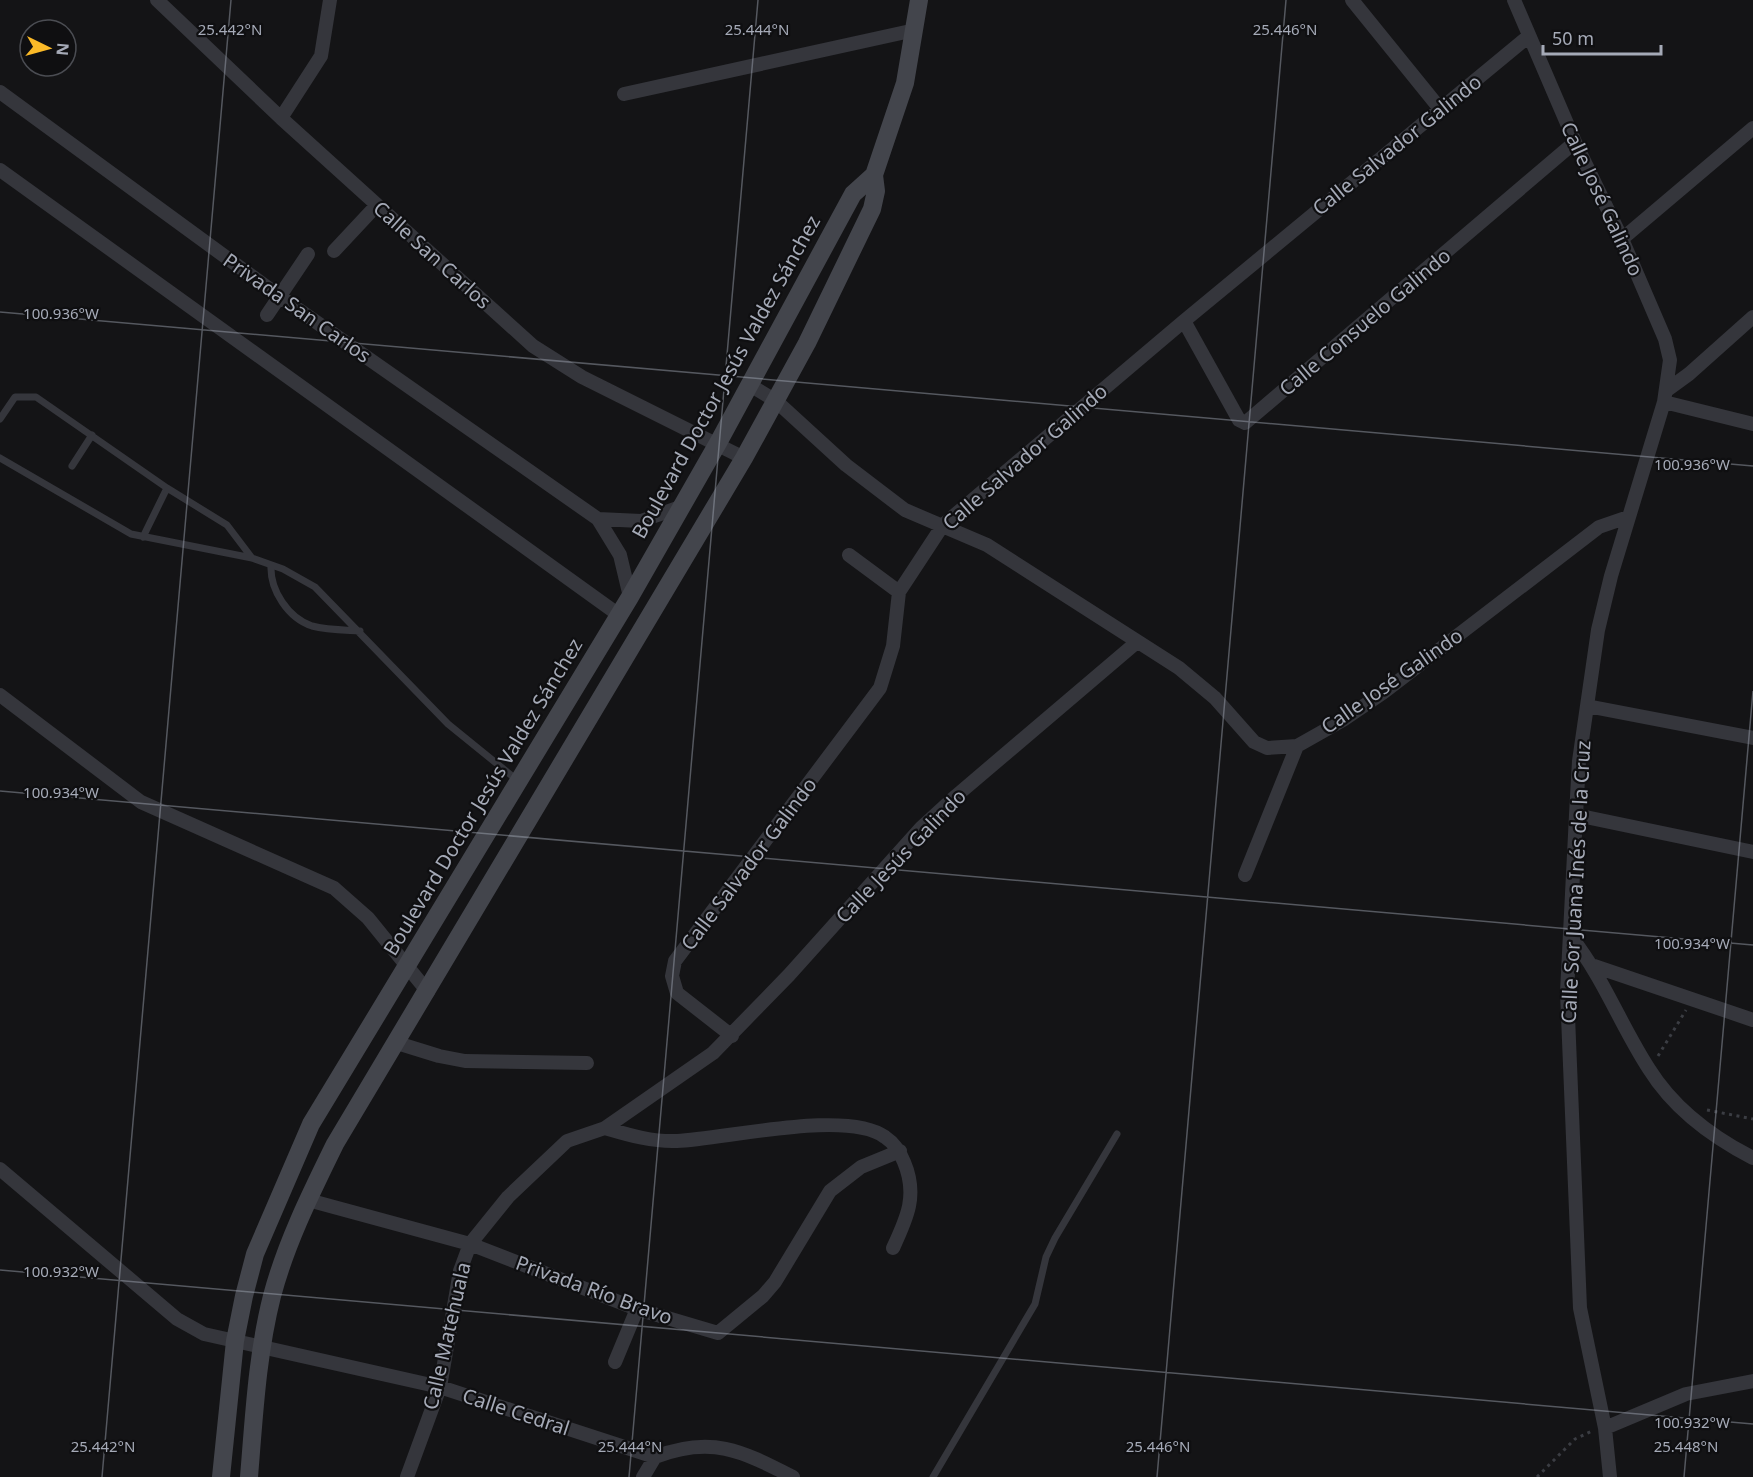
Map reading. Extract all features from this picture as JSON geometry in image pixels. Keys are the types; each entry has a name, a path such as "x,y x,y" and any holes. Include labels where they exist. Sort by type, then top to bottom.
{"main road":[{"name":"Boulevard Doctor Jesús Valdez Sánchez","path":"249,1477 262,1347 272,1295 308,1200 335,1144 428,992 776,401 872,209 876,191 874,175 905,83 918,0"},
{"name":"Boulevard Doctor Jesús Valdez Sánchez","path":"221,1477 235,1341 255,1254 310,1124 630,597 718,443 853,194 874,175"}],"street":[{"name":"Calle San Carlos","path":"157,0 281,118 549,359 744,458"},
{"path":"1352,0 1441,110"},
{"name":"Calle José Galindo","path":"1514,0 1575,142 1622,239 1665,339 1670,360 1666,396"},
{"path":"281,118 321,56 333,1"},
{"path":"624,94 915,30"},
{"name":"Calle Salvador Galindo","path":"732,1036 677,993 672,976 675,961 880,688 893,646 899,592 943,525 1184,321 1529,36"},
{"name":"Privada San Carlos","path":"0,92 279,296 598,519 620,555 630,597"},
{"path":"1622,239 1753,128"},
{"name":"Calle Consuelo Galindo","path":"1184,321 1239,420 1245,423 1575,142"},
{"path":"0,170 619,615"},
{"path":"334,251 376,205"},
{"path":"267,315 308,254"},
{"path":"1753,316 1666,396 1753,424"},
{"name":"Calle José Galindo","path":"750,385 776,401 846,465 905,510 987,545 1196,680 1254,742 1275,749 1297,746 1344,720 1384,692 1599,527 1628,517"},
{"name":"Calle Sor Juana Inés de la Cruz","path":"1610,1477 1605,1428 1580,1308 1567,993 1572,938 1576,815 1587,706 1598,630 1628,517 1666,396"},
{"path":"598,519 640,521 680,507"},
{"path":"849,555 899,592"},
{"name":"Calle Jesús Galindo","path":"732,1036 921,828 1137,642"},
{"path":"0,695 141,802 334,888 368,918 428,992"},
{"path":"1587,706 1753,738"},
{"path":"1245,875 1297,746"},
{"path":"1576,815 1753,852"},
{"path":"1572,938 1594,966 1649,1070 1678,1105 1705,1131 1753,1158"},
{"path":"1594,966 1753,1020"},
{"name":"Calle Matehuala","path":"407,1477 440,1387 452,1303 470,1244 508,1197 557,1148 583,1134 605,1128 692,1068 732,1036"},
{"path":"397,1043 439,1056 465,1061 586,1063"},
{"path":"605,1128 641,1139 677,1141 828,1125 862,1128 884,1136 900,1151 909,1173 913,1192 909,1213 893,1248"},
{"name":"Privada Río Bravo","path":"308,1200 470,1244 637,1309 718,1333 763,1296 776,1282 830,1191 861,1167 900,1151"},
{"name":"Calle Cedral","path":"0,1169 177,1319 204,1334 440,1387 656,1457"},
{"path":"615,1362 637,1309"},
{"path":"1605,1428 1686,1394 1753,1381"},
{"path":"643,1477 656,1457 675,1449 712,1445 751,1456 793,1477"}],"lane":[{"path":"0,419 15,397 36,397 167,488 227,525 252,558"},
{"path":"72,466 92,435"},
{"path":"0,458 117,528 143,537 252,558 283,569 315,587 448,724 517,780"},
{"path":"143,537 167,488"},
{"path":"271,566 273,585 278,596 300,621 328,629 360,631"},
{"path":"933,1477 1035,1304 1046,1257 1117,1134"}],"path":[{"path":"1649,1070 1693,999"},
{"path":"1678,1105 1753,1119"},
{"path":"1537,1477 1575,1439 1588,1432 1605,1428"}]}
